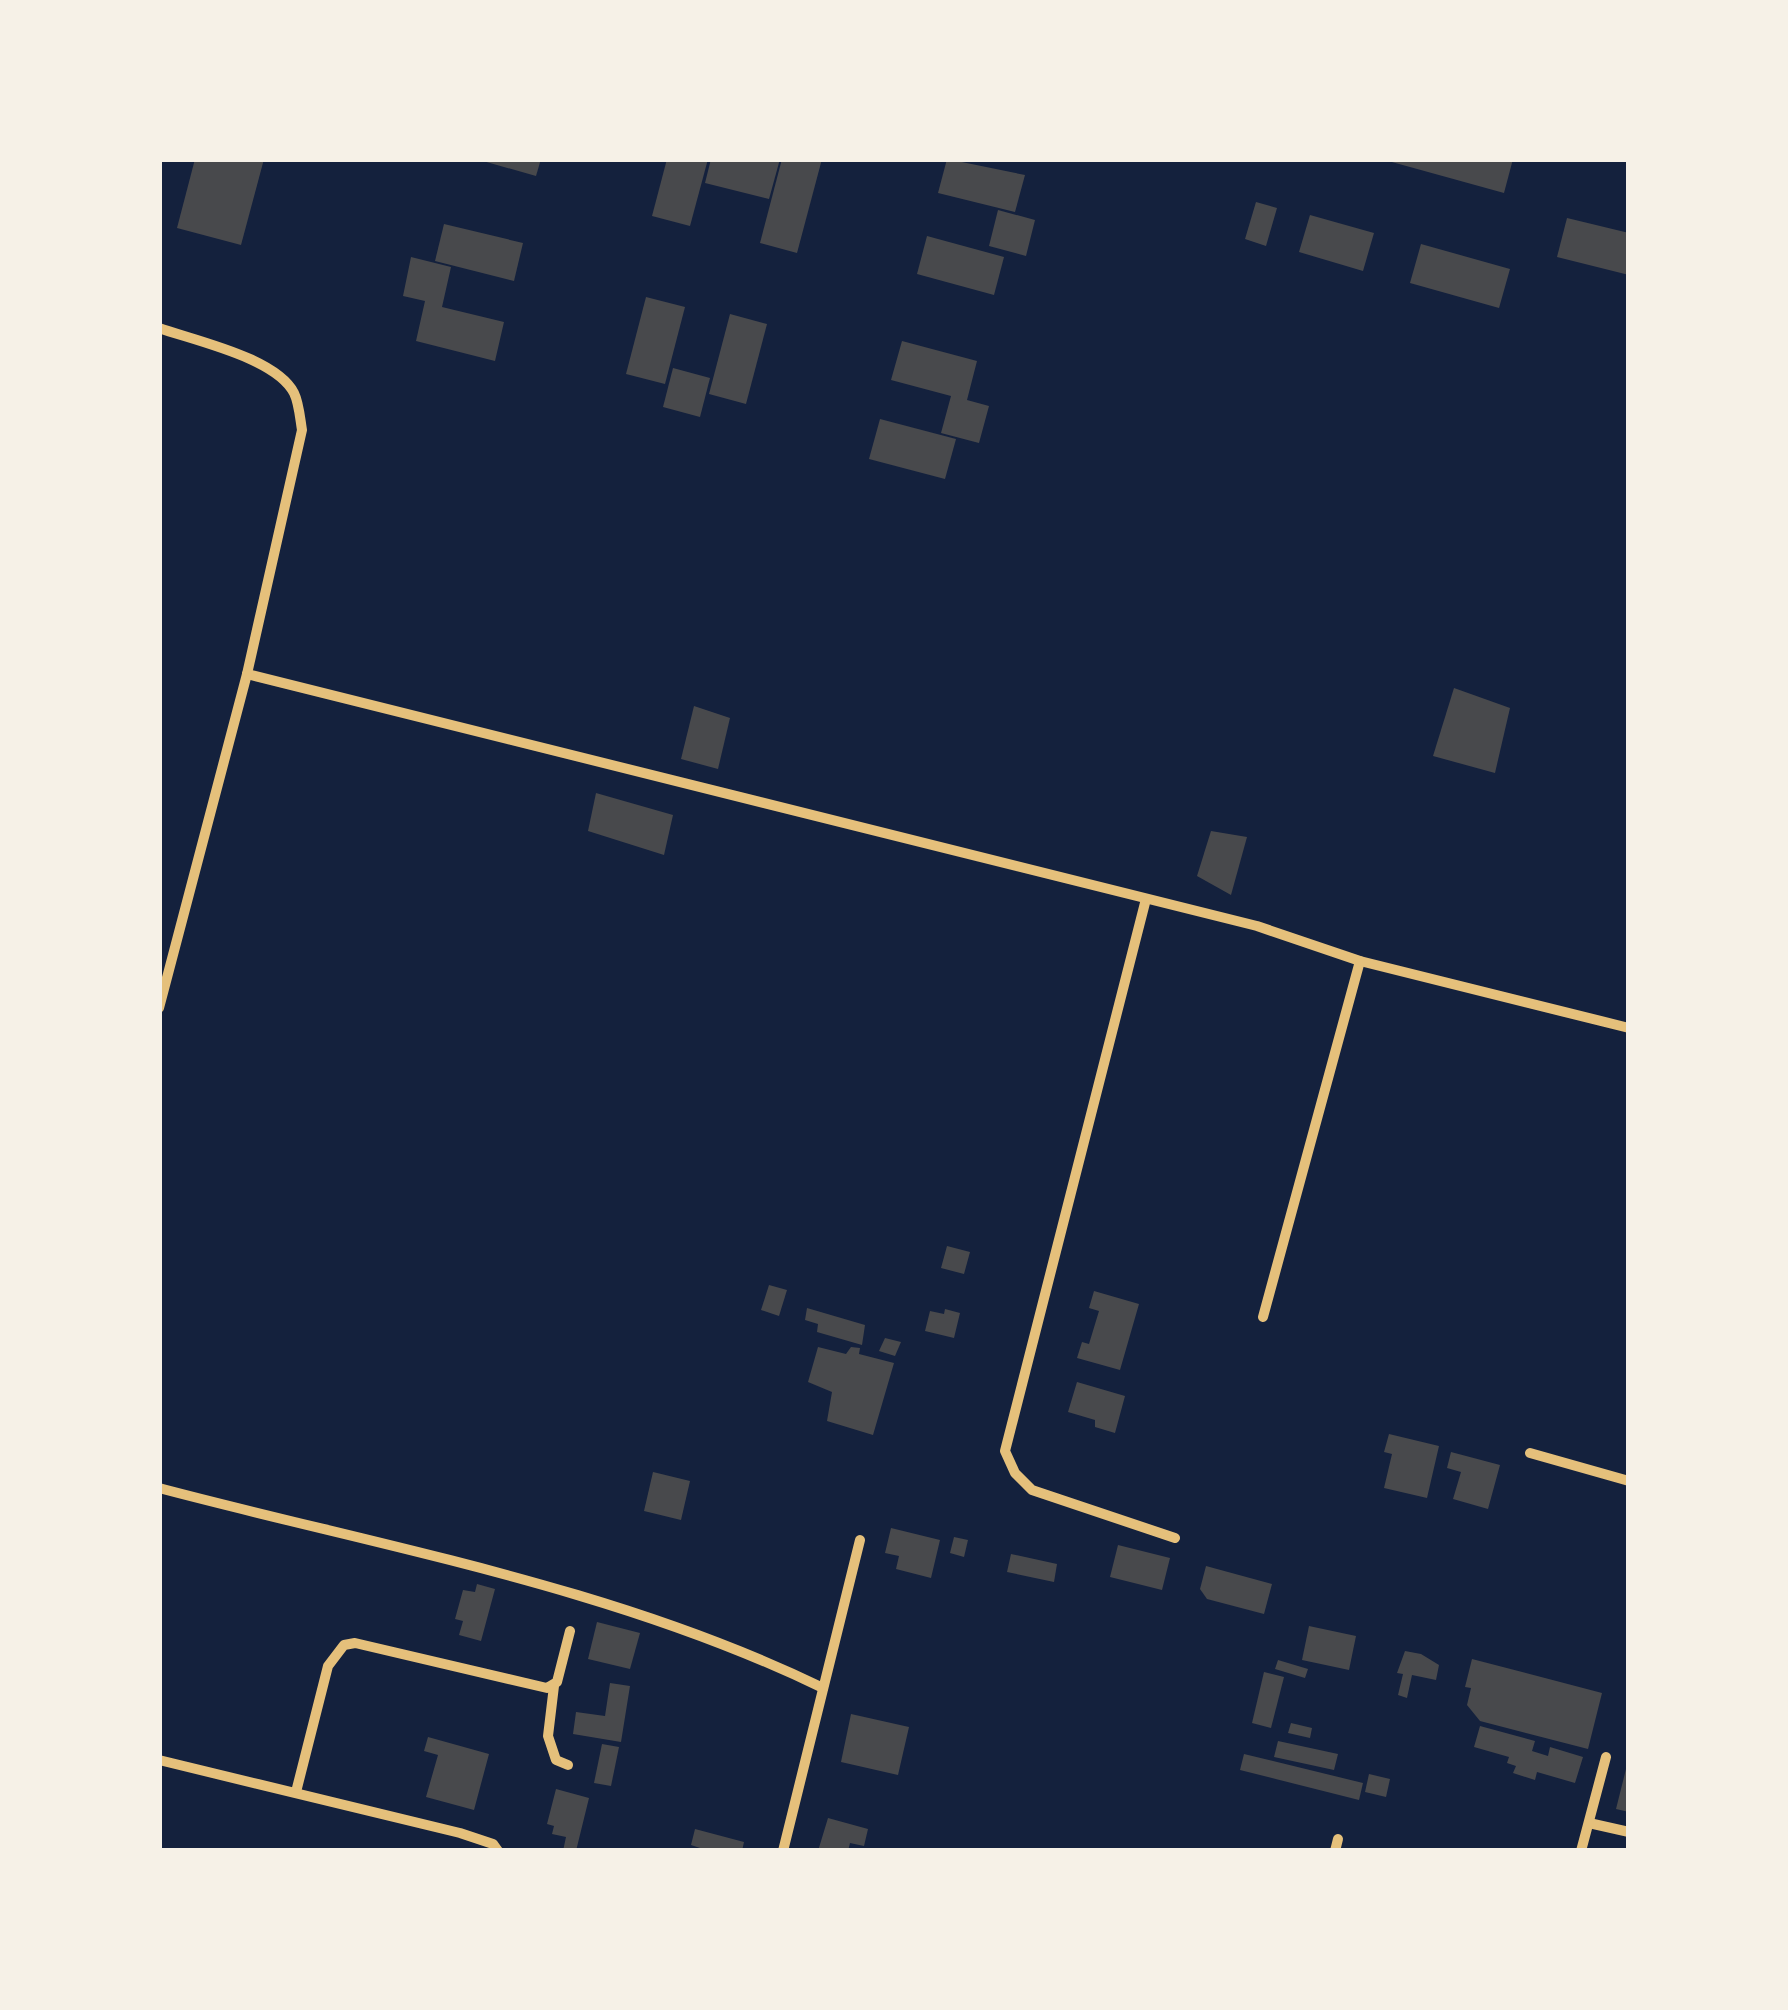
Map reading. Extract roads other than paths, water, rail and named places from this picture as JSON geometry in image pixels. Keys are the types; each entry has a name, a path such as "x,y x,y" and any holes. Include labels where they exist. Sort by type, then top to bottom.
{"street":[{"path":"159,328 281,375 296,395 302,430 247,674 159,1008"},
{"path":"247,674 1257,926 1360,961 1629,1028"},
{"path":"1146,898 1005,1451 1015,1473 1032,1490 1175,1538"},
{"path":"1263,1317 1360,961"},
{"path":"1530,1454 1629,1481"},
{"path":"159,1488 645,1614 764,1659 824,1688"},
{"path":"783,1851 860,1540"},
{"path":"568,1765 556,1760 549,1747 554,1686 571,1631"},
{"path":"296,1792 328,1666 344,1645 355,1643 554,1686"},
{"path":"1581,1851 1606,1757"},
{"path":"159,1760 460,1833 493,1844 499,1851"},
{"path":"1588,1823 1629,1832"}]}
